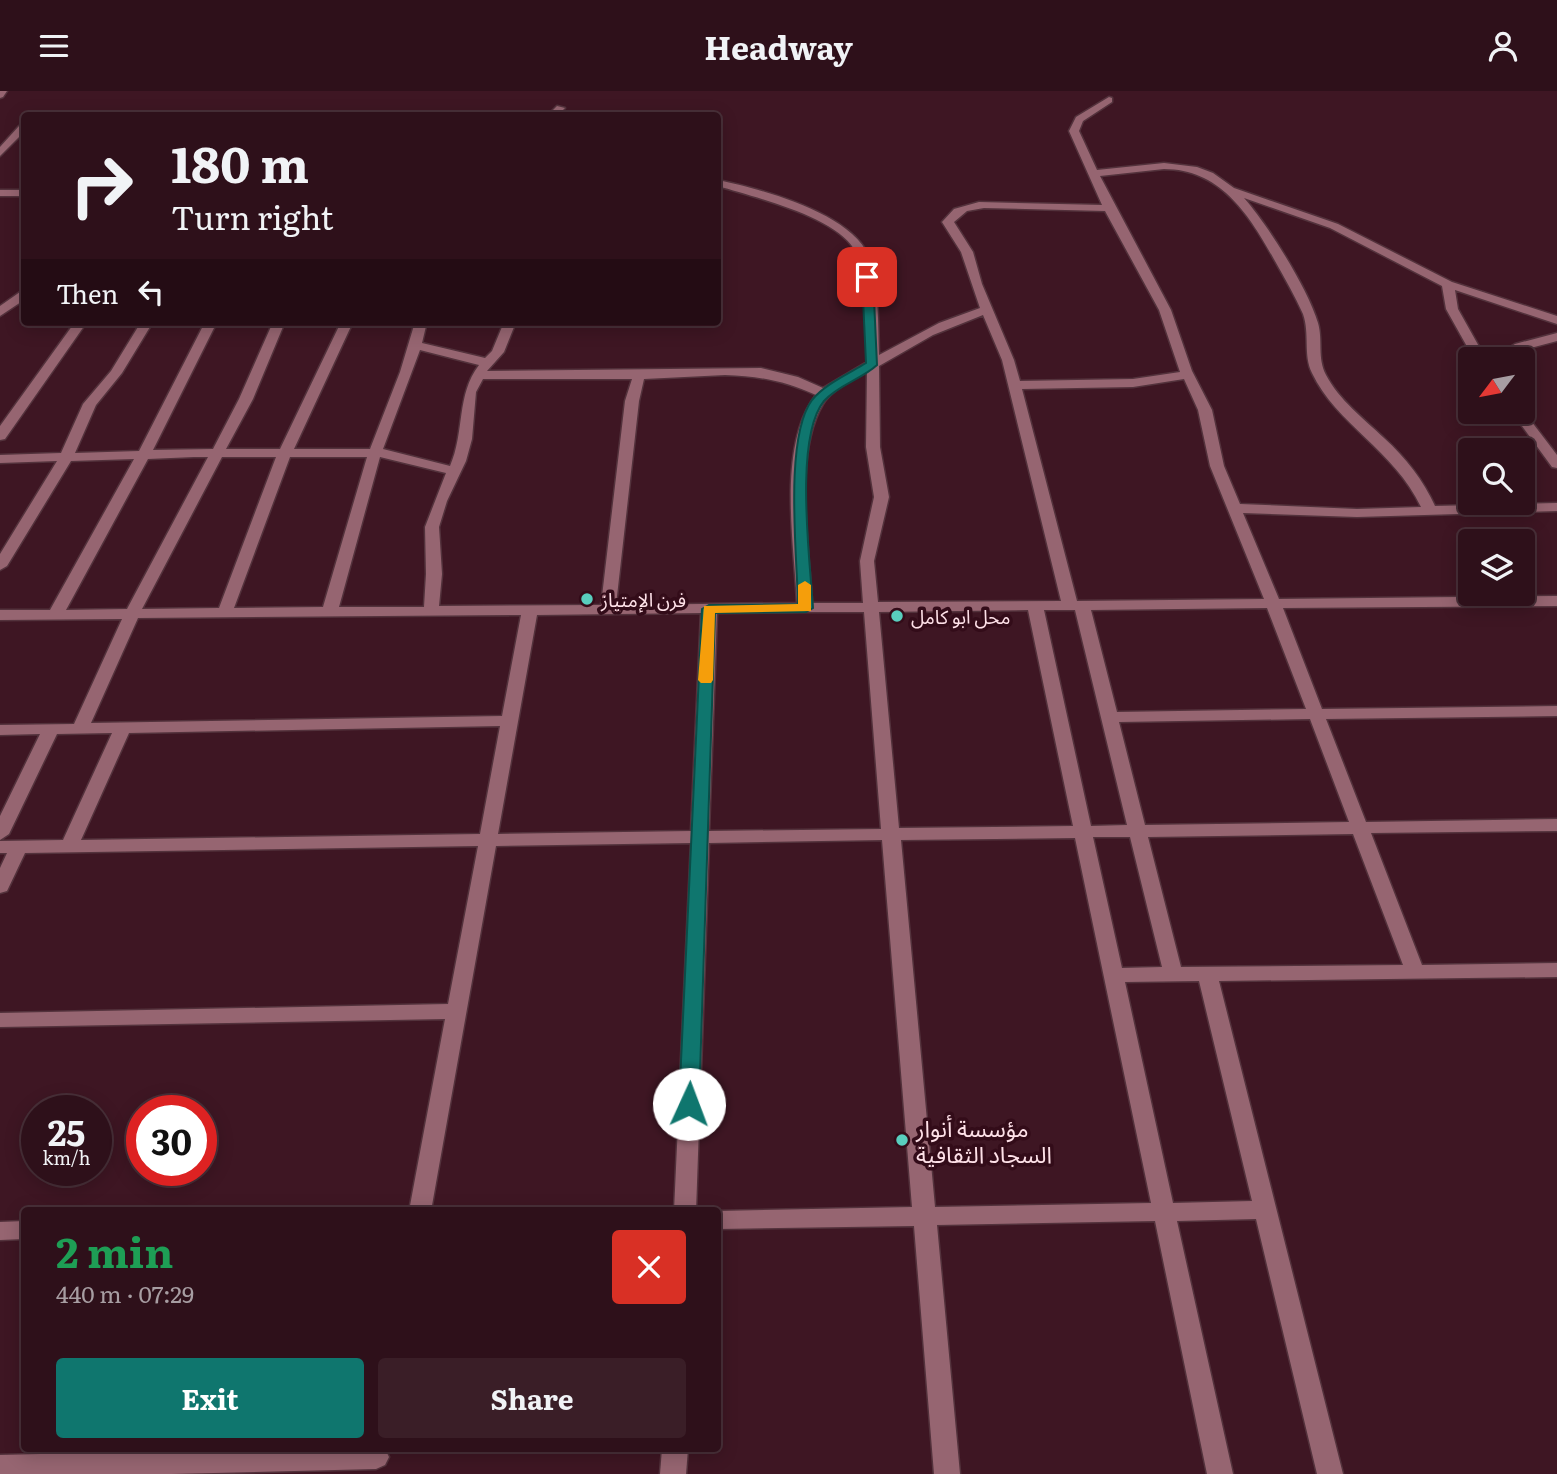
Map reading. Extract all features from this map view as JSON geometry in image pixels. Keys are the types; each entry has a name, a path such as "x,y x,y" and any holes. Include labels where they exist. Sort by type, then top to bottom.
{"street":[{"path":"1109,100 1074,124 1074,131 1109,208 1156,290 1188,375 1205,410 1217,466 1273,603 1415,971"},
{"path":"0,153 21,130"},
{"path":"1094,173 1163,166 1183,167 1205,175 1231,190 1342,230 1448,283 1557,320"},
{"path":"721,184 793,207 837,230 859,248 865,258 870,295 874,456 882,488 877,526 869,542 867,561 947,1474"},
{"path":"1231,190 1245,202 1259,221 1305,308 1313,325 1312,356 1324,383 1400,459 1419,487 1430,510"},
{"path":"0,193 21,193"},
{"path":"1109,208 984,205 964,208 951,216 948,222 967,252 976,284 988,309 1015,385 1035,475 1110,717 1173,974"},
{"path":"1448,283 1452,309 1473,347"},
{"path":"3,307 21,297"},
{"path":"3,307 21,305"},
{"path":"806,608 800,465 816,404 825,394 871,365 947,322 988,309"},
{"path":"0,436 78,326"},
{"path":"0,566 67,456 90,404 116,373 145,326"},
{"path":"55,615 144,454 209,326"},
{"path":"80,729 132,614 219,453 278,326"},
{"path":"225,613 273,479 345,326"},
{"path":"330,612 354,517 416,345 420,326"},
{"path":"431,611 435,573 432,527 465,439 470,392 483,369 498,352 508,326"},
{"path":"1519,347 1557,337"},
{"path":"416,345 443,350 483,369 639,375 761,372 793,380 825,394"},
{"path":"608,610 633,394 639,375"},
{"path":"1015,385 1133,383 1188,375"},
{"path":"1527,424 1557,464"},
{"path":"0,459 144,454 375,453 411,457 454,471"},
{"path":"1235,508 1357,513 1557,507"},
{"path":"0,615 1557,601"},
{"path":"1035,605 1220,1474"},
{"path":"685,1207 709,609"},
{"path":"421,1207 530,610"},
{"path":"1110,717 1557,711"},
{"path":"0,730 510,721"},
{"path":"69,846 123,728"},
{"path":"0,834 51,729"},
{"path":"0,887 10,847 1557,825"},
{"path":"1114,975 1557,970"},
{"path":"1207,974 1330,1474"},
{"path":"0,1020 457,1011"},
{"path":"721,1220 1265,1210"},
{"path":"0,1231 21,1230"},
{"path":"673,1474 675,1452"},
{"path":"0,1467 375,1460"}],"slow traffic":[{"path":"706,680 709,609 806,608 805,585"}],"place":[{"name":"فرن الإمتياز","path":"587,599"},
{"name":"محل ابو كامل","path":"897,616"},
{"name":"مؤسسة أنوار السجاد الثقافية","path":"902,1140"}],"route":[{"path":"689,1104 709,609 806,608 800,465 816,404 848,377 871,365 870,295 867,277"}]}
